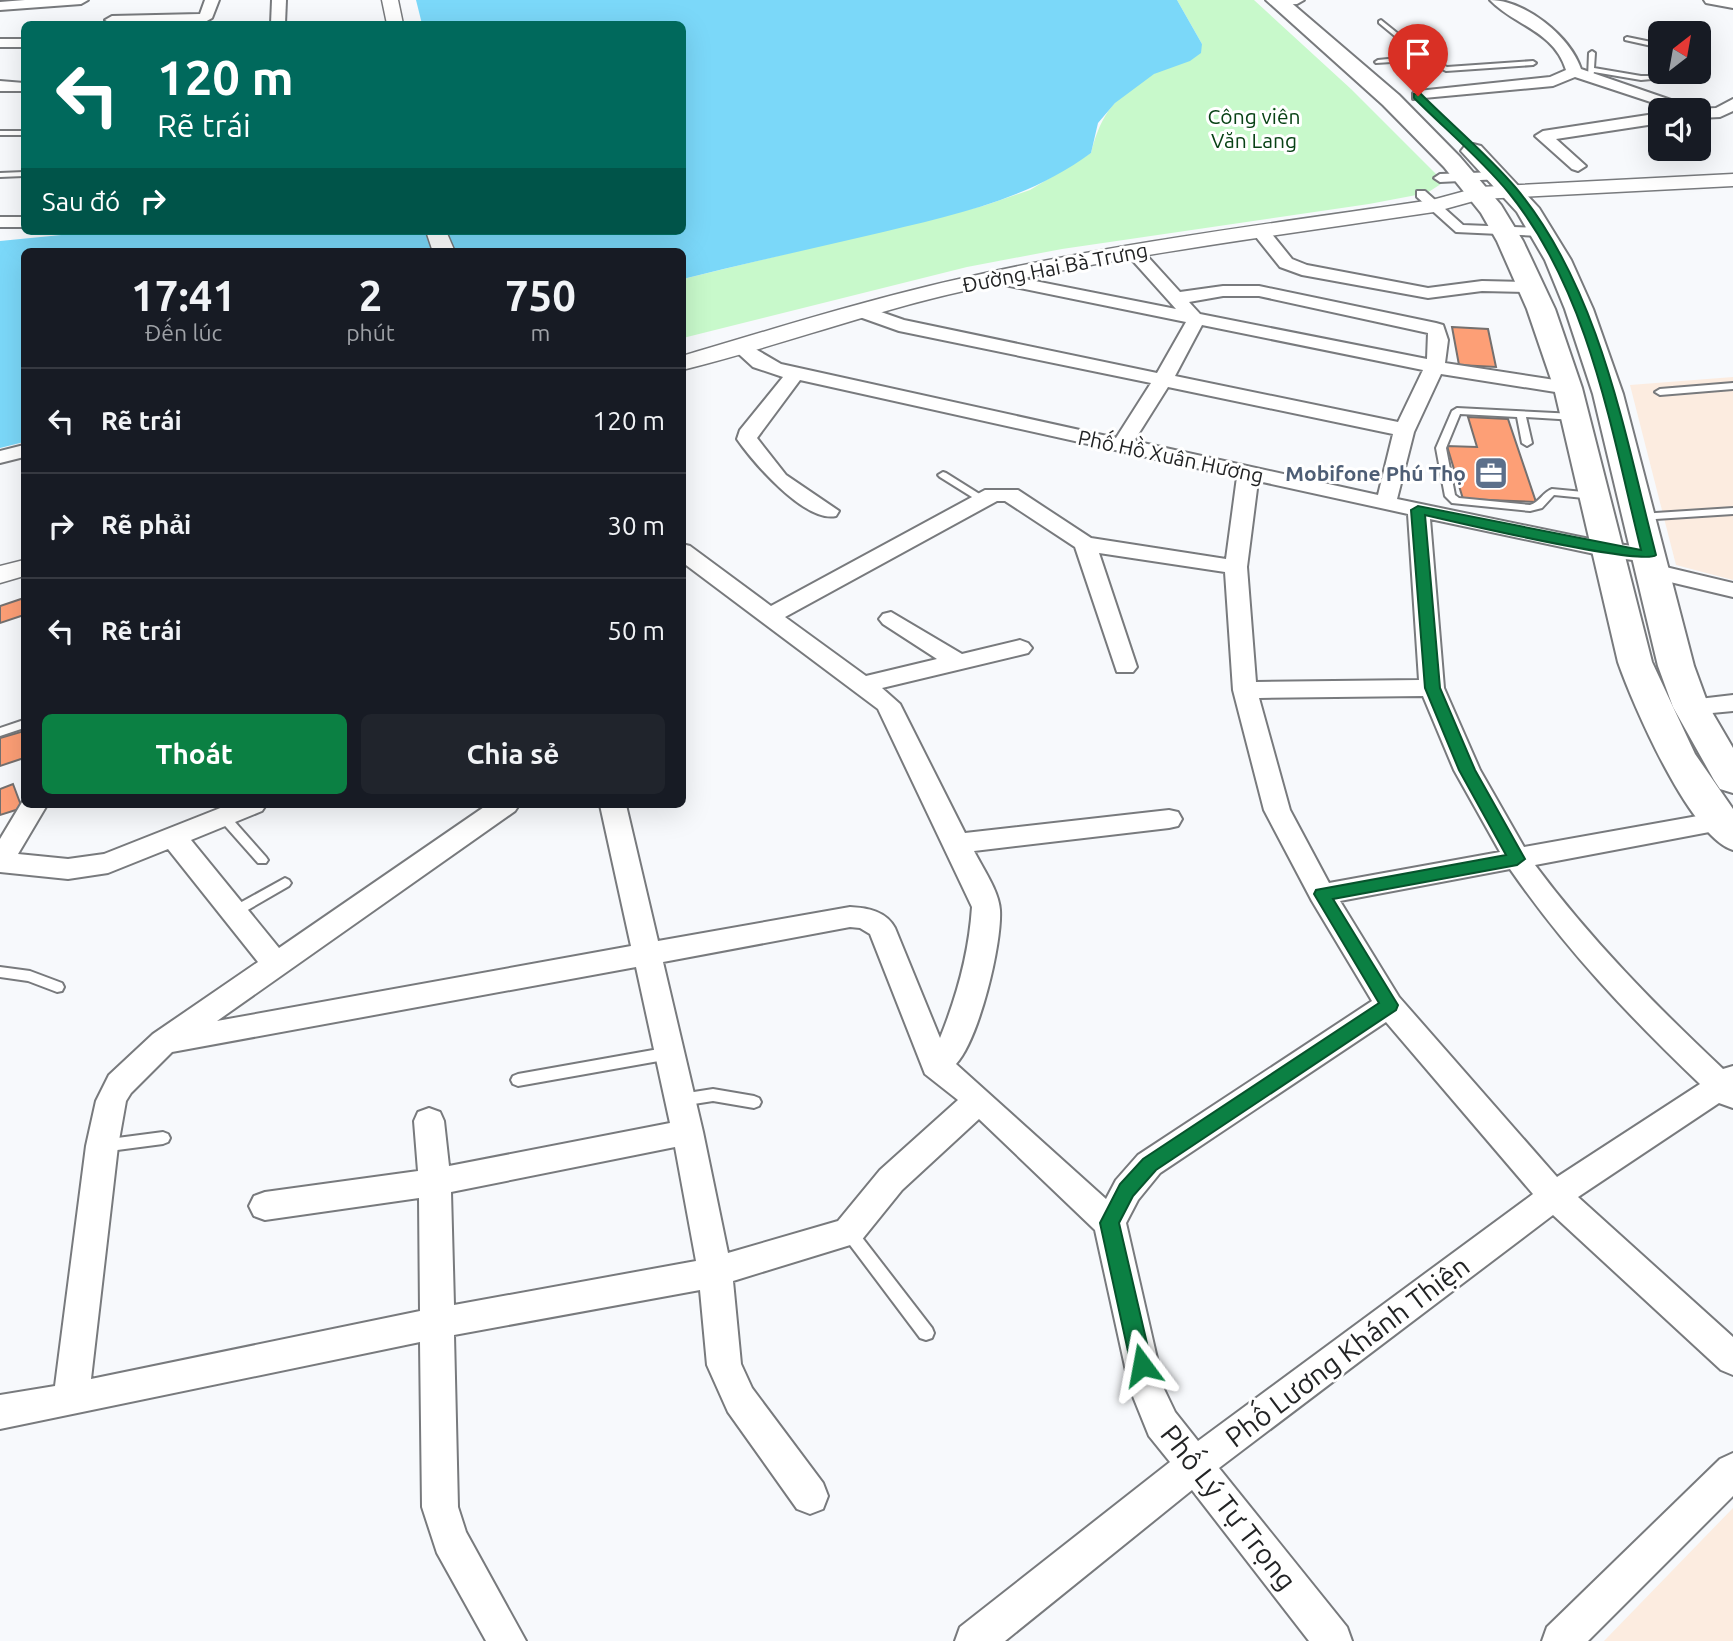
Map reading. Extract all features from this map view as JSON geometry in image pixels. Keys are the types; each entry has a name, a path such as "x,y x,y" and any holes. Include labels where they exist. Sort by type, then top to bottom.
{"main road":[{"path":"1289,0 1378,62 1418,96 1496,200 1568,388 1635,662 1650,705 1668,740 1726,829"},
{"path":"1289,0 1558,260 1588,334 1608,394 1676,666 1691,707 1733,780"}],"street":[{"path":"0,6 81,0"},
{"path":"124,0 112,20 205,18 212,0"},
{"path":"278,21 279,0"},
{"path":"390,0 394,21"},
{"path":"1497,0 1561,45 1585,73 1656,98"},
{"path":"1712,0 1733,4"},
{"path":"0,43 21,43"},
{"path":"1418,96 1553,81 1585,73"},
{"path":"0,86 21,87"},
{"path":"1711,112 1720,112 1733,104"},
{"path":"1578,166 1543,136 1648,120"},
{"name":"Đường Hai Bà Trưng","path":"1496,200 1733,180"},
{"name":"Đường Hai Bà Trưng","path":"686,362 861,311 995,278 1133,251 1261,232 1428,200 1733,197"},
{"path":"0,222 21,222"},
{"path":"1261,232 1286,262 1302,270 1428,293 1482,286 1531,287"},
{"path":"1133,251 1196,320"},
{"path":"995,278 1487,377 1568,388"},
{"path":"1176,298 1223,291 1259,291 1429,325 1440,335 1435,365 1405,430 1386,501"},
{"path":"861,311 892,324 1405,430"},
{"path":"1121,445 1163,380 1196,320"},
{"name":"Phố Hồ Xuân Hương","path":"740,346 760,363 796,373 1609,550 1651,563"},
{"path":"796,373 747,434 747,439 779,479 828,511"},
{"path":"0,457 21,452"},
{"path":"1248,473 1236,566 1245,690 1277,810 1322,894 1389,1005 1554,1196 1733,1359"},
{"path":"767,617 993,495 1010,495 1085,544 1236,566"},
{"path":"1418,510 1432,688 1467,770 1517,859 1573,935 1640,1009 1729,1087"},
{"path":"1085,544 1125,667"},
{"path":"687,560 888,704 957,843 986,907 984,937 970,1000 950,1050 936,1065"},
{"path":"1651,563 1733,590"},
{"path":"0,575 21,569"},
{"path":"891,619 958,662"},
{"path":"859,685 1020,648"},
{"path":"1245,690 1432,688"},
{"path":"1691,707 1733,703"},
{"path":"32,808 0,862 68,869 108,863 245,808"},
{"path":"71,1400 102,1146 111,1101 120,1084 163,1042 502,808"},
{"path":"615,808 688,1132 715,1272 724,1365 740,1400 810,1496"},
{"path":"957,843 1169,819"},
{"path":"1322,894 1517,859 1726,829"},
{"path":"173,837 275,964"},
{"path":"163,1042 850,917 866,918 881,928 936,1065 979,1100 1110,1223 1127,1190 1149,1164 1389,1005"},
{"name":"Phố Lương Khánh Thiện","path":"974,1641 1196,1464 1554,1196 1729,1087"},
{"path":"0,1412 71,1400 438,1323 715,1272 849,1232 891,1180 979,1100"},
{"path":"429,1121 435,1182 440,1507 450,1540 507,1641"},
{"path":"265,1206 435,1182 688,1132"},
{"name":"Phố Lý Tự Trọng","path":"1110,1223 1147,1389 1162,1424 1334,1641"},
{"path":"1561,1641 1733,1471"}],"lane":[{"path":"1381,22 1439,67 1454,70 1533,63"},
{"path":"1627,39 1648,43"},
{"path":"1591,53 1585,73 1648,78"},
{"path":"1378,62 1426,58"},
{"path":"0,132 21,133"},
{"path":"0,175 21,174"},
{"path":"1660,393 1733,386"},
{"path":"1575,417 1457,411 1441,448 1450,496 1457,501 1530,508 1538,506 1552,492 1595,496"},
{"path":"1521,414 1527,443"},
{"path":"943,475 984,500"},
{"path":"1640,517 1733,511"},
{"path":"0,732 21,725"},
{"path":"223,816 262,860"},
{"path":"234,912 285,883"},
{"path":"0,972 30,976 57,987"},
{"path":"518,1080 670,1053"},
{"path":"681,1100 713,1095 754,1102"},
{"path":"102,1146 163,1138"},
{"path":"849,1232 926,1334"}],"shaded area":[{"path":"1733,377 1733,580 1676,565 1630,385"},
{"path":"1733,1508 1733,1641 1604,1641"}],"green space":[{"name":"Công viên Văn Lang","path":"1177,0 1254,0 1351,89 1444,182 1427,193 1369,204 1062,249 967,267 686,337 686,278 983,206 1030,190 1091,153 1105,116 1129,90 1153,74 1190,58 1202,44"}],"water":[{"path":"416,0 1177,0 1202,44 1201,53 1190,61 1154,74 1115,103 1098,123 1091,153 1039,184 1012,196 955,214 686,278 686,248 21,248 21,443 0,448 0,241 61,235 686,235 686,21 421,21"}],"building":[{"path":"1452,327 1488,329 1496,367 1459,365"},
{"name":"Mobifone Phú Thọ","path":"1468,417 1508,419 1536,502 1463,499 1447,446 1477,447"},
{"path":"21,599 21,616 0,623 0,606"},
{"path":"21,732 21,759 0,766 0,738"},
{"path":"13,784 22,808 0,815 0,789"}],"place":[{"name":"Mobifone Phú Thọ","path":"1491,473"}],"route":[{"path":"1142,1365 1110,1223 1127,1190 1149,1164 1389,1005 1322,894 1517,859 1467,770 1444,722 1432,688 1418,510 1609,550 1649,555 1608,394 1579,309 1558,260 1527,208 1513,191 1418,96"}]}
